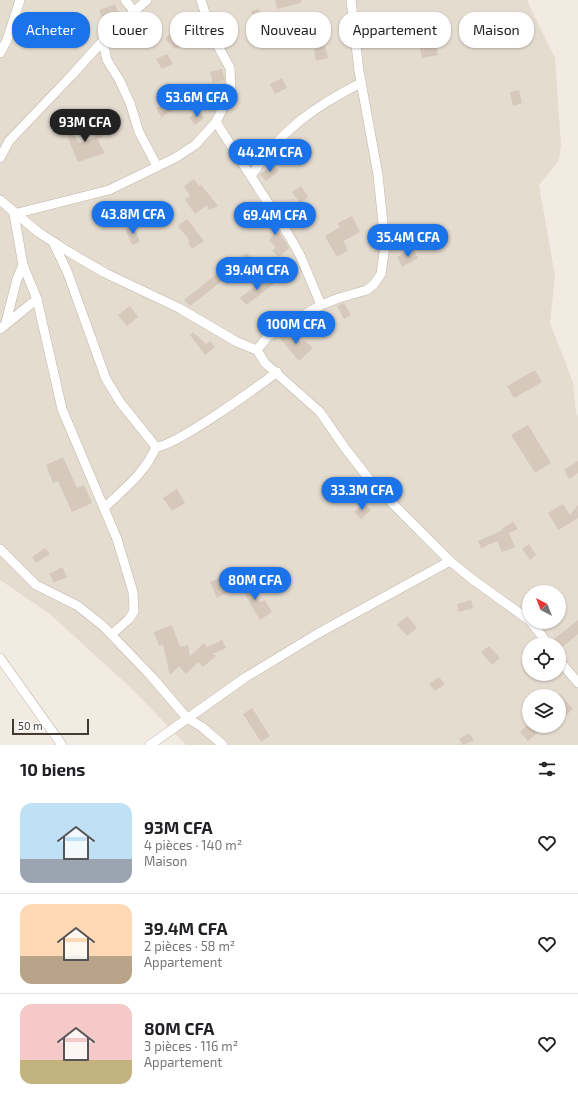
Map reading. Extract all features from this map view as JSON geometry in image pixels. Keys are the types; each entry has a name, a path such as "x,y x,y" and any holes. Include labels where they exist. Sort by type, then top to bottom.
{"street":[{"path":"0,53 7,40 20,0"},
{"path":"125,0 134,11 147,0"},
{"path":"14,214 109,190 158,166 195,145 216,122 231,91 230,68 212,35 201,0"},
{"path":"257,350 268,336 339,298 366,290 374,284 381,274 385,246 378,175 361,83 351,0"},
{"path":"0,158 9,141 98,47"},
{"path":"104,48 107,60 120,80 130,103 139,132 158,166"},
{"path":"250,176 276,142 302,117 338,94 361,83"},
{"path":"216,122 291,239 322,306"},
{"path":"0,200 14,214 53,242 105,272 179,308 237,342 257,350 264,362 320,412 345,448 373,484 450,561 472,579 522,615"},
{"path":"14,214 23,265 37,300 62,409 104,508 133,592 134,611 129,619 112,634"},
{"path":"53,242 67,271 106,379 120,402 156,447"},
{"path":"3,326 17,279 23,265"},
{"path":"3,326 37,300"},
{"path":"156,447 161,447 183,435 251,393 277,372"},
{"path":"104,508 139,476 151,459 156,447"},
{"path":"0,549 36,585 78,606 112,634 187,718 202,727 223,745"},
{"path":"150,745 246,677 317,634 450,561"},
{"path":"536,629 543,637"},
{"path":"0,658 62,745"},
{"path":"566,668 578,683"}],"shaded area":[{"path":"0,0 528,0 532,12 459,12 459,48 534,48 534,15 555,58 561,145 559,160 539,185 555,276 550,323 573,382 576,413 578,417 578,745 186,745 133,690 50,614 0,580"}],"building":[{"path":"275,0 301,0 301,3 277,9"},
{"path":"115,4 118,12 100,12 99,10"},
{"path":"259,9 260,12 251,12"},
{"path":"170,34 170,44 165,39"},
{"path":"326,48 328,58 316,61 314,49"},
{"path":"420,48 437,48 438,55 422,58"},
{"path":"167,54 173,64 162,69 156,59"},
{"path":"222,69 225,80 213,83 210,72"},
{"path":"282,78 287,88 275,94 270,84"},
{"path":"519,90 522,103 513,106 510,92"},
{"path":"166,102 172,110 162,117 156,109"},
{"path":"199,111 204,118 195,125 189,118"},
{"path":"66,119 79,143 95,137 90,124 97,121 103,137 97,139 105,153 78,162 61,121"},
{"path":"274,164 279,171 266,181 260,174"},
{"path":"194,179 199,186 201,185 218,206 209,210 207,205 195,214 185,200 190,196 184,186"},
{"path":"301,186 308,197 300,203 292,192"},
{"path":"244,201 256,217 249,222 237,207"},
{"path":"164,205 166,212 148,223 144,216"},
{"path":"264,208 289,248 279,257 272,251 276,247 269,240 276,233 267,219 264,222 258,215"},
{"path":"352,216 360,232 343,241 348,250 337,257 325,236 340,227 338,223"},
{"path":"187,219 204,241 192,249 188,242 190,241 178,226"},
{"path":"133,225 140,242 132,245 125,229"},
{"path":"413,248 418,258 402,267 397,257"},
{"path":"247,253 252,259 243,267 237,260"},
{"path":"231,263 236,270 190,306 184,300"},
{"path":"268,276 274,284 246,305 240,298"},
{"path":"344,303 351,315 344,319 337,306"},
{"path":"130,306 138,317 127,326 118,315"},
{"path":"320,313 326,321 317,327 311,318"},
{"path":"290,330 301,343 304,340 313,348 299,361 279,337"},
{"path":"193,332 206,344 210,341 215,347 205,355 190,335"},
{"path":"535,370 542,382 514,398 507,386"},
{"path":"528,425 551,463 535,473 511,435"},
{"path":"63,457 77,488 84,485 92,503 72,512 58,481 53,483 46,465"},
{"path":"578,461 578,473 569,479 564,470"},
{"path":"177,489 185,503 172,511 163,498"},
{"path":"364,503 371,510 361,519 354,512"},
{"path":"563,504 570,515 578,505 578,518 558,530 548,513"},
{"path":"513,522 518,529 509,533 515,547 502,552 497,541 481,548 478,541 503,530 502,528"},
{"path":"529,544 536,555 530,560 522,549"},
{"path":"45,548 50,554 36,563 32,557"},
{"path":"62,567 67,577 54,583 49,574"},
{"path":"225,575 232,590 217,598 210,582"},
{"path":"245,579 260,602 265,600 272,612 260,620 238,583"},
{"path":"471,600 473,608 459,612 457,604"},
{"path":"407,616 417,628 407,636 397,625"},
{"path":"578,620 578,634 566,644 566,637 557,637"},
{"path":"172,625 180,647 188,645 190,656 204,643 207,647 222,640 226,648 213,654 216,656 203,667 198,662 186,674 179,666 170,675 163,645 159,646 154,632"},
{"path":"489,646 500,658 492,665 481,652"},
{"path":"439,677 445,684 435,691 429,684"},
{"path":"566,701 573,709 566,715"},
{"path":"252,708 270,736 261,742 243,714"},
{"path":"522,730 522,733 537,733 528,741 520,732"},
{"path":"469,733 474,740 463,745 459,739"}]}
